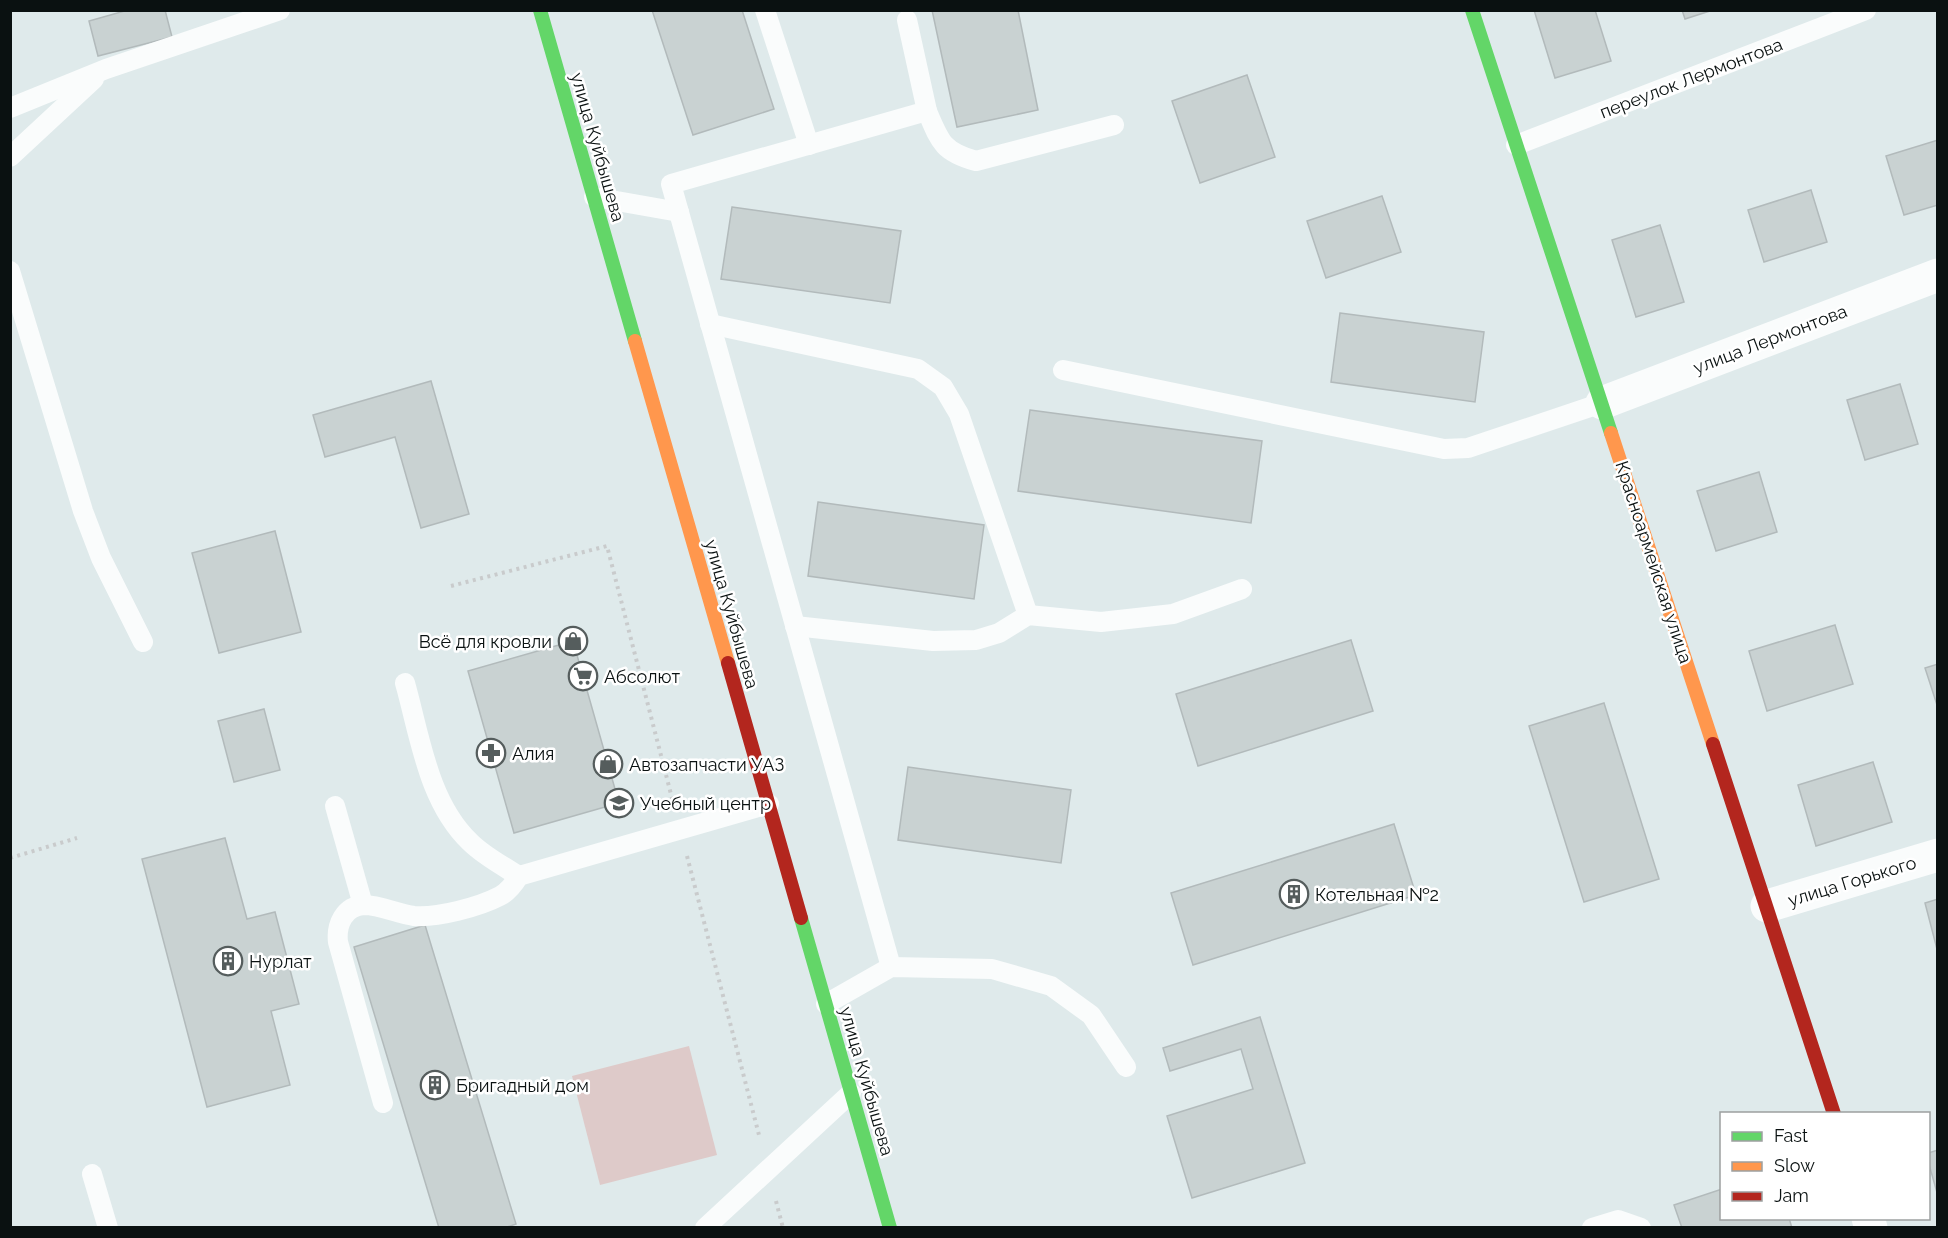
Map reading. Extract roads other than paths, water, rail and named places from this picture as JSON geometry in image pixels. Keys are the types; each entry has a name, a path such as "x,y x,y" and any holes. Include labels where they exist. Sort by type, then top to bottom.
{"street":[{"name":"улица Куйбышева","path":"540,10 890,1227"},
{"name":"Красноармейская улица","path":"1472,10 1834,1112"},
{"name":"улица Лермонтова","path":"1602,403 1938,275"},
{"name":"улица Горького","path":"1767,906 1938,855"}],"lane":[{"path":"10,108 106,69 279,10"},
{"path":"765,10 809,145"},
{"name":"переулок Лермонтова","path":"1516,145 1866,10"},
{"path":"908,20 927,111 940,143 956,156 976,161 1114,125"},
{"path":"10,157 106,69"},
{"path":"891,967 671,184 927,111"},
{"path":"594,197 679,212"},
{"path":"10,272 83,511 101,558 143,642"},
{"path":"710,324 918,369 943,387 959,414 1028,615"},
{"path":"1063,370 1444,449 1468,448 1602,403"},
{"path":"795,626 933,641 976,640 999,633 1028,615 1101,622 1173,614 1242,589"},
{"path":"405,683 436,792 449,817 472,844 519,876"},
{"path":"383,1103 338,942 337,930 340,920 349,910 363,905 415,916 442,914 501,896 519,876 768,804"},
{"path":"335,806 363,905"},
{"path":"826,1004 891,967 992,969 1051,986 1090,1015 1126,1067"},
{"path":"705,1227 851,1094"},
{"path":"92,1174 108,1227"},
{"path":"1592,1227 1618,1220 1641,1227"}],"place":[{"name":"Всё для кровли","path":"573,641"},
{"name":"Абсолют","path":"583,676"},
{"name":"Алия","path":"491,753"},
{"name":"Автозапчасти УАЗ","path":"608,764"},
{"name":"Учебный центр","path":"619,803"},
{"name":"Котельная №2","path":"1294,894"},
{"name":"Нурлат","path":"228,961"},
{"name":"Бригадный дом","path":"435,1085"}]}
